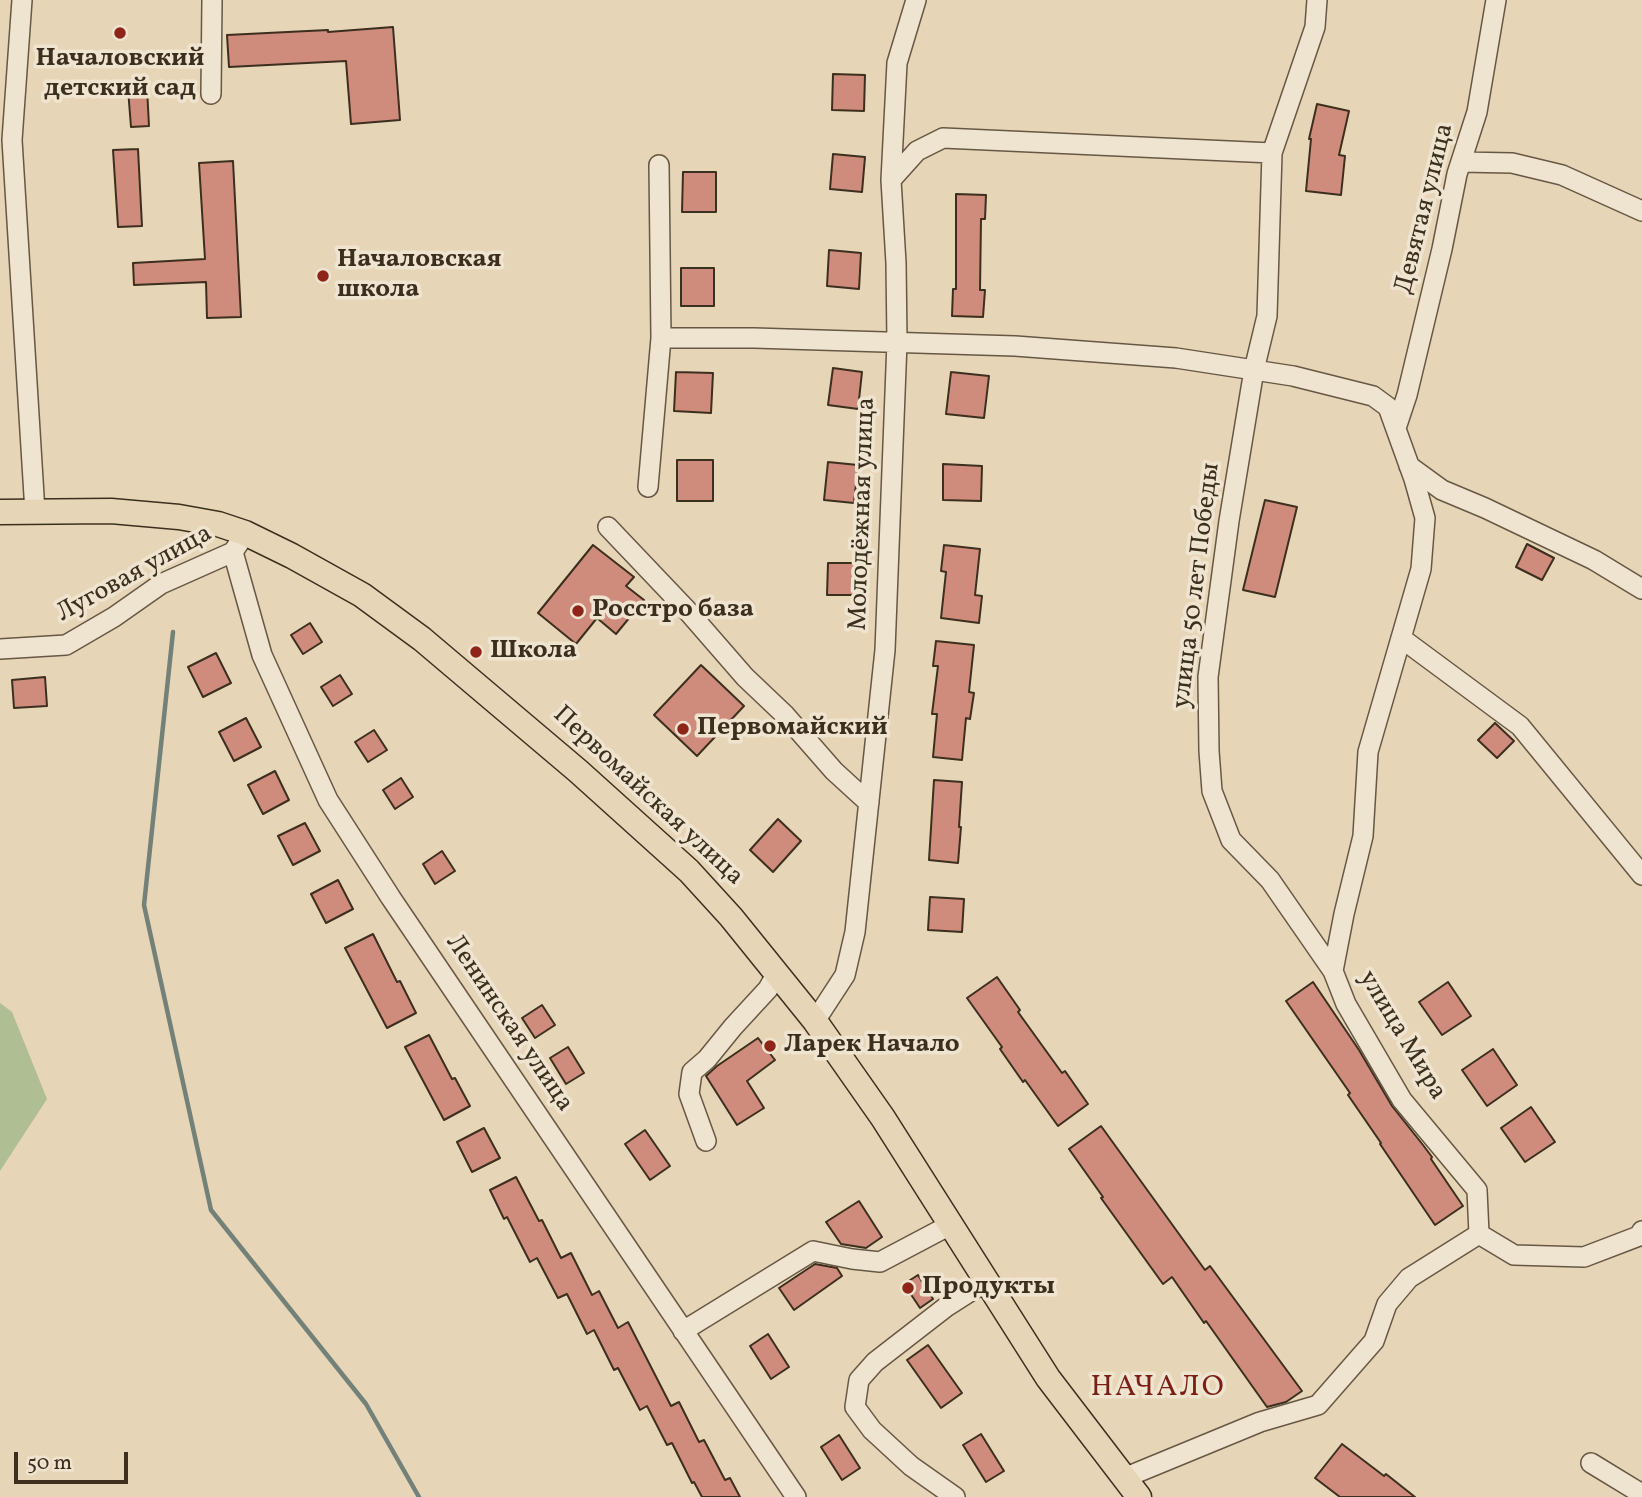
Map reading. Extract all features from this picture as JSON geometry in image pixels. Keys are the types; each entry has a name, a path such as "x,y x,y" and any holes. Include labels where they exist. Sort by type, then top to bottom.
{"main road":[{"name":"Первомайская улица","path":"0,512 111,511 179,517 218,524 239,543 292,556 362,595 422,639 589,780 689,871 732,917 815,1021 883,1118 1048,1378 1132,1488"}],"street":[{"path":"22,0 6,140 35,512"},
{"path":"211,94 212,0"},
{"name":"Молодёжная улица","path":"815,1021 845,975 855,932 885,650 897,342 891,180 898,63 916,0"},
{"name":"улица 50 лет Победы","path":"1317,0 1315,27 1272,153 1267,316 1254,370 1229,521 1208,677 1209,751 1212,791 1231,839 1270,880 1333,971"},
{"name":"Девятая улица","path":"1396,428 1407,395 1461,162 1477,112 1496,0"},
{"path":"891,180 917,151 943,138 1272,153"},
{"path":"1461,162 1511,163 1562,175 1642,211"},
{"path":"648,487 662,338 660,165"},
{"path":"662,338 1015,346 1176,358 1293,376 1373,396 1388,407 1425,518 1421,569 1368,752 1363,835 1333,971"},
{"path":"1409,466 1442,490 1594,560 1642,589"},
{"path":"608,527 685,608 744,677 785,715 834,771 869,803"},
{"name":"Луговая улица","path":"0,649 66,645 114,617 161,584 239,543"},
{"name":"Ленинская улица","path":"239,543 262,655 328,800 391,898 796,1497"},
{"path":"1401,638 1520,726 1642,875"},
{"name":"улица Мира","path":"1333,971 1346,1004 1402,1100 1477,1190 1479,1234"},
{"path":"706,1140 689,1094 692,1072 768,989 778,973"},
{"path":"683,1331 813,1251 880,1262 950,1226"},
{"path":"1132,1488 1260,1422 1318,1405 1374,1341 1387,1304 1409,1278 1479,1234 1514,1255 1584,1257 1639,1236 1642,1231"},
{"path":"955,1497 901,1457 872,1430 855,1407 859,1380 875,1362 946,1307 985,1282"},
{"path":"1591,1464 1642,1494"}],"green space":[{"path":"0,1003 12,1012 47,1099 0,1171"}],"building":[{"path":"393,27 400,120 351,124 346,61 229,67 227,35"},
{"path":"833,74 865,75 864,111 832,110"},
{"path":"147,88 149,126 131,127 128,89"},
{"path":"1317,104 1349,111 1339,155 1345,156 1341,195 1306,191 1309,139"},
{"path":"138,149 142,226 118,227 113,150"},
{"path":"833,154 865,157 862,192 830,189"},
{"path":"233,161 241,317 207,318 206,282 134,285 133,263 205,259 199,163"},
{"path":"683,172 716,172 716,212 682,212"},
{"path":"956,194 986,195 985,219 981,219 980,290 985,290 983,317 952,316 953,289 956,289"},
{"path":"829,250 861,253 859,289 827,286"},
{"path":"681,268 714,268 714,306 681,306"},
{"path":"833,368 862,372 858,409 828,405"},
{"path":"676,372 713,373 711,413 674,411"},
{"path":"951,372 989,376 984,418 946,414"},
{"path":"677,460 713,460 713,501 677,501"},
{"path":"828,462 858,465 854,503 824,500"},
{"path":"943,464 982,466 981,501 943,500"},
{"path":"1265,500 1297,507 1275,597 1243,590"},
{"path":"1527,544 1554,558 1542,580 1516,567"},
{"path":"593,545 634,577 626,586 644,600 616,634 597,618 576,644 538,613"},
{"path":"944,545 980,549 975,595 982,596 979,623 941,618 946,572 941,571"},
{"path":"828,563 858,563 857,595 827,595"},
{"path":"310,623 322,642 303,654 291,635"},
{"path":"936,641 974,645 969,692 974,693 970,719 966,718 962,760 933,757 937,714 932,714 938,666 933,666"},
{"path":"216,653 231,683 203,697 188,667"},
{"path":"701,665 744,706 697,756 654,715"},
{"path":"340,675 352,694 333,706 321,687"},
{"path":"45,677 47,706 14,708 12,680"},
{"path":"246,718 261,747 234,761 219,732"},
{"path":"1495,723 1514,741 1497,758 1478,740"},
{"path":"374,730 387,750 368,762 355,742"},
{"path":"275,771 289,800 263,814 248,785"},
{"path":"401,778 413,797 395,809 383,790"},
{"path":"934,780 962,782 958,863 929,860"},
{"path":"778,819 801,841 773,872 750,850"},
{"path":"305,823 320,851 293,865 278,836"},
{"path":"442,851 455,871 435,884 423,864"},
{"path":"338,880 353,909 326,923 311,894"},
{"path":"930,897 964,899 962,932 928,930"},
{"path":"373,934 416,1013 387,1028 345,948"},
{"path":"997,977 1020,1010 1018,1012 1088,1104 1058,1126 1025,1080 1023,1082 967,998"},
{"path":"1313,982 1359,1050 1392,1106 1432,1157 1463,1206 1435,1225 1348,1095 1350,1093 1286,1001"},
{"path":"1448,982 1471,1016 1442,1035 1419,1002"},
{"path":"542,1005 555,1025 535,1038 522,1018"},
{"path":"429,1035 470,1106 444,1120 405,1047"},
{"path":"758,1038 775,1060 747,1081 764,1108 737,1125 706,1076"},
{"path":"568,1047 584,1073 566,1084 550,1058"},
{"path":"1493,1049 1517,1085 1487,1106 1462,1070"},
{"path":"1531,1107 1555,1142 1525,1162 1501,1128"},
{"path":"1101,1126 1205,1270 1210,1266 1302,1391 1286,1402 1267,1407 1172,1277 1163,1284 1069,1149"},
{"path":"484,1128 500,1158 472,1172 457,1142"},
{"path":"645,1130 670,1166 650,1180 625,1144"},
{"path":"516,1177 561,1258 571,1253 592,1295 599,1291 618,1328 628,1322 671,1406 679,1402 699,1442 704,1440 725,1480 730,1478 740,1497 702,1497 672,1443 667,1445 647,1406 640,1410 618,1368 614,1370 594,1330 587,1334 567,1294 558,1298 537,1258 530,1262 490,1190"},
{"path":"859,1201 882,1237 866,1248 841,1244 826,1222"},
{"path":"815,1264 837,1268 842,1276 794,1310 779,1288"},
{"path":"918,1275 933,1299 920,1308 904,1284"},
{"path":"768,1334 789,1367 771,1379 750,1346"},
{"path":"928,1345 962,1393 941,1408 907,1360"},
{"path":"981,1434 1004,1471 986,1482 963,1445"},
{"path":"839,1435 860,1468 842,1480 821,1447"},
{"path":"1342,1444 1415,1497 1340,1497 1315,1478"}],"waterway":[{"path":"173,632 144,905 211,1210 366,1404 419,1497"}],"place":[{"name":"Началовский детский сад","path":"120,33"},
{"name":"Началовская школа","path":"323,276"},
{"name":"Росстро база","path":"578,611"},
{"name":"Школа","path":"476,652"},
{"name":"Первомайский","path":"683,729"},
{"name":"Ларек Начало","path":"770,1046"},
{"name":"Продукты","path":"908,1288"}],"district":[{"name":"НАЧАЛО","path":"1158,1389"}]}
